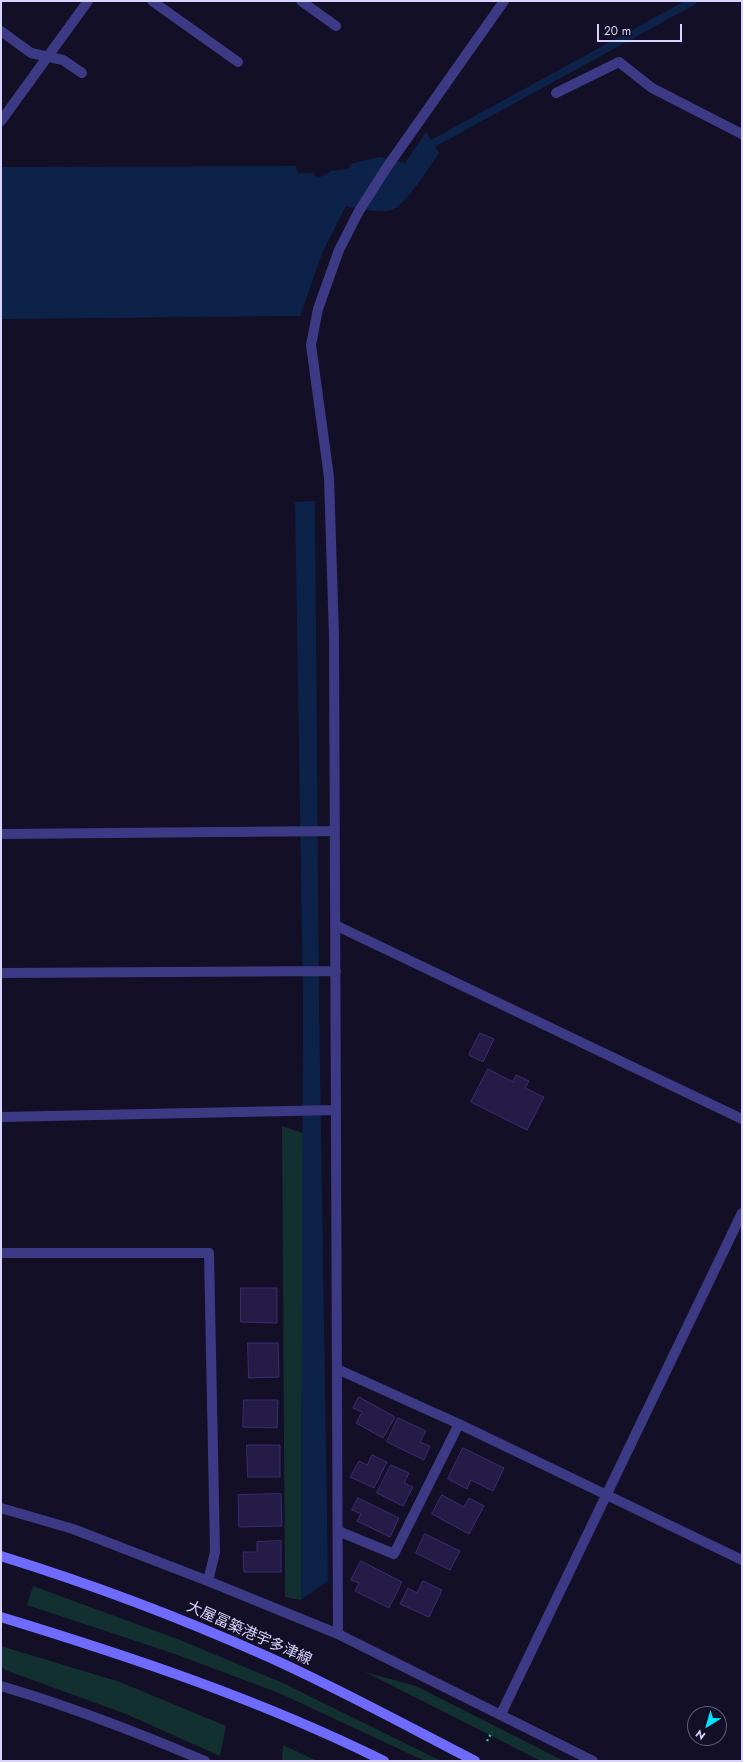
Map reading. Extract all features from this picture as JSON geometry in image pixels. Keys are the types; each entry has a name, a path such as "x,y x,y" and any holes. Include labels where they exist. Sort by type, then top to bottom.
{"main road":[{"name":"大屋冨築港宇多津線","path":"4,1557 48,1570 158,1611 265,1656 475,1761"},
{"path":"1,1617 147,1664 248,1700 347,1743 384,1761"}],"street":[{"path":"1,121 88,1"},
{"path":"152,1 238,62"},
{"path":"302,1 336,26"},
{"path":"338,1634 334,637 329,477 311,345 318,309 339,250 359,211 504,1"},
{"path":"1,31 31,53 63,60 82,73"},
{"path":"556,93 619,62 652,88 742,134"},
{"path":"1,834 335,831"},
{"path":"336,925 742,1119"},
{"path":"1,973 336,971"},
{"path":"1,1117 336,1110"},
{"path":"501,1714 742,1213"},
{"path":"1,1253 209,1253 215,1552 208,1581"},
{"path":"337,1369 459,1424 742,1560"},
{"path":"338,1531 394,1554 459,1424"},
{"path":"1,1508 73,1529 208,1581 338,1634 593,1761"},
{"path":"1,1686 26,1693 167,1745 205,1761"}],"path":[{"path":"488,1741 490,1736"}],"green space":[{"path":"282,1126 303,1133 301,1600 285,1597"},
{"path":"33,1586 180,1640 283,1683 441,1761 425,1761 279,1693 175,1654 27,1605"},
{"path":"1,1646 120,1682 226,1726 220,1756 126,1714 5,1670 1,1666"},
{"path":"365,1672 416,1686 564,1761 541,1761"},
{"path":"283,1745 317,1761 282,1761"}],"water":[{"path":"426,132 439,153 404,201 392,210 387,211 346,206 323,251 300,316 1,319 1,167 296,166 297,173 313,173 318,178 332,171 347,169 353,163 380,157 405,163"},
{"path":"315,501 319,1002 328,1581 301,1600 303,1000 295,502"}],"building":[{"path":"480,1033 494,1039 483,1062 469,1055"},
{"path":"488,1069 513,1082 516,1075 529,1081 525,1088 544,1097 527,1130 471,1102"},
{"path":"241,1288 277,1288 277,1323 241,1322"},
{"path":"248,1343 278,1343 279,1377 249,1378"},
{"path":"359,1397 395,1417 383,1438 356,1423 362,1412 353,1408"},
{"path":"244,1400 278,1400 277,1428 243,1427"},
{"path":"398,1418 426,1431 420,1442 430,1446 424,1460 387,1442"},
{"path":"247,1445 280,1445 280,1477 248,1477"},
{"path":"463,1448 504,1468 493,1491 471,1480 467,1489 448,1479"},
{"path":"372,1455 387,1462 374,1488 350,1477 359,1461 367,1465"},
{"path":"391,1465 409,1473 404,1483 413,1487 403,1506 377,1493"},
{"path":"281,1494 282,1526 239,1527 238,1495"},
{"path":"442,1495 464,1507 469,1498 484,1506 469,1534 432,1514"},
{"path":"358,1498 399,1518 390,1537 357,1521 361,1514 352,1510"},
{"path":"425,1534 460,1551 450,1570 416,1553"},
{"path":"281,1541 281,1572 244,1572 243,1552 257,1552 257,1542"},
{"path":"361,1561 402,1582 389,1608 355,1591 359,1583 351,1580"},
{"path":"423,1581 442,1590 429,1617 400,1604 408,1588 417,1593"}],"waterway":[{"path":"425,151 430,145 693,1"}]}
